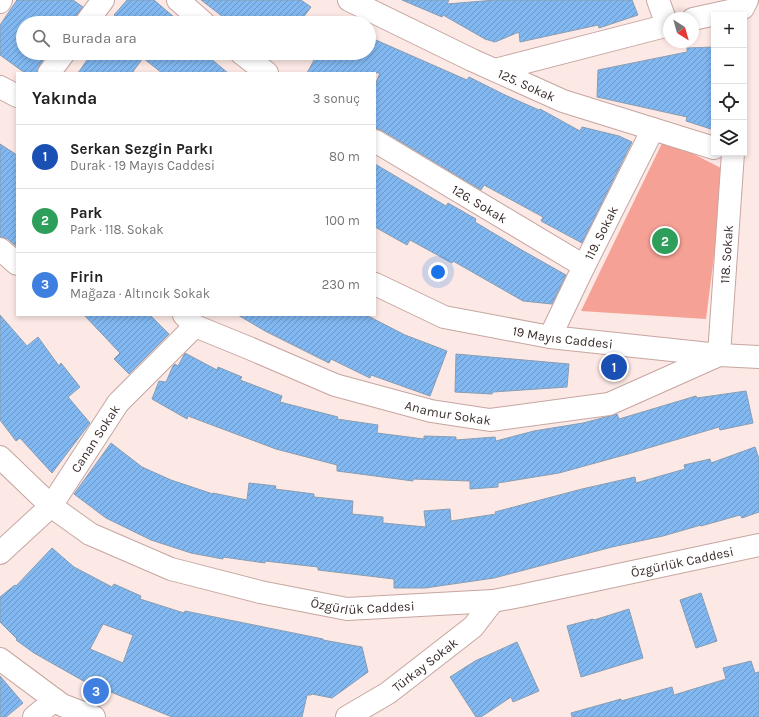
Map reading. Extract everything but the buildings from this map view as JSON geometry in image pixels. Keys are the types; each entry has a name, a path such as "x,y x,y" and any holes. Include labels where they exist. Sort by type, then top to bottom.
{"street":[{"path":"91,16 103,0"},
{"path":"178,0 196,16"},
{"name":"125. Sokak","path":"349,0 563,101 711,147"},
{"path":"658,0 663,12"},
{"path":"699,18 711,17"},
{"path":"495,70 663,26"},
{"path":"50,72 59,60"},
{"path":"250,60 266,72"},
{"path":"0,88 16,96"},
{"name":"119. Sokak","path":"550,337 653,129"},
{"name":"126. Sokak","path":"376,141 584,266"},
{"name":"118. Sokak","path":"720,355 727,156"},
{"path":"0,249 16,263"},
{"name":"19 Mayıs Caddesi","path":"376,284 444,317 550,337 720,355 759,357"},
{"name":"Anamur Sokak","path":"189,321 335,385 431,411 490,420 610,404 720,355"},
{"name":"Canan Sokak","path":"0,553 51,506 118,403 189,321"},
{"name":"Özgürlük Caddesi","path":"0,457 51,506 90,534 171,569 260,592 347,609 493,601 759,544"},
{"name":"Türkay Sokak","path":"347,717 388,693 473,627 493,601"},
{"path":"0,658 62,705 94,717"},
{"path":"34,717 55,700"}],"shaded area":[{"path":"664,139 725,170 706,319 581,311"}],"place":[{"name":"Park","path":"665,241"},
{"name":"Serkan Sezgin Parkı","path":"614,367"},
{"name":"Firin","path":"96,691"}]}
